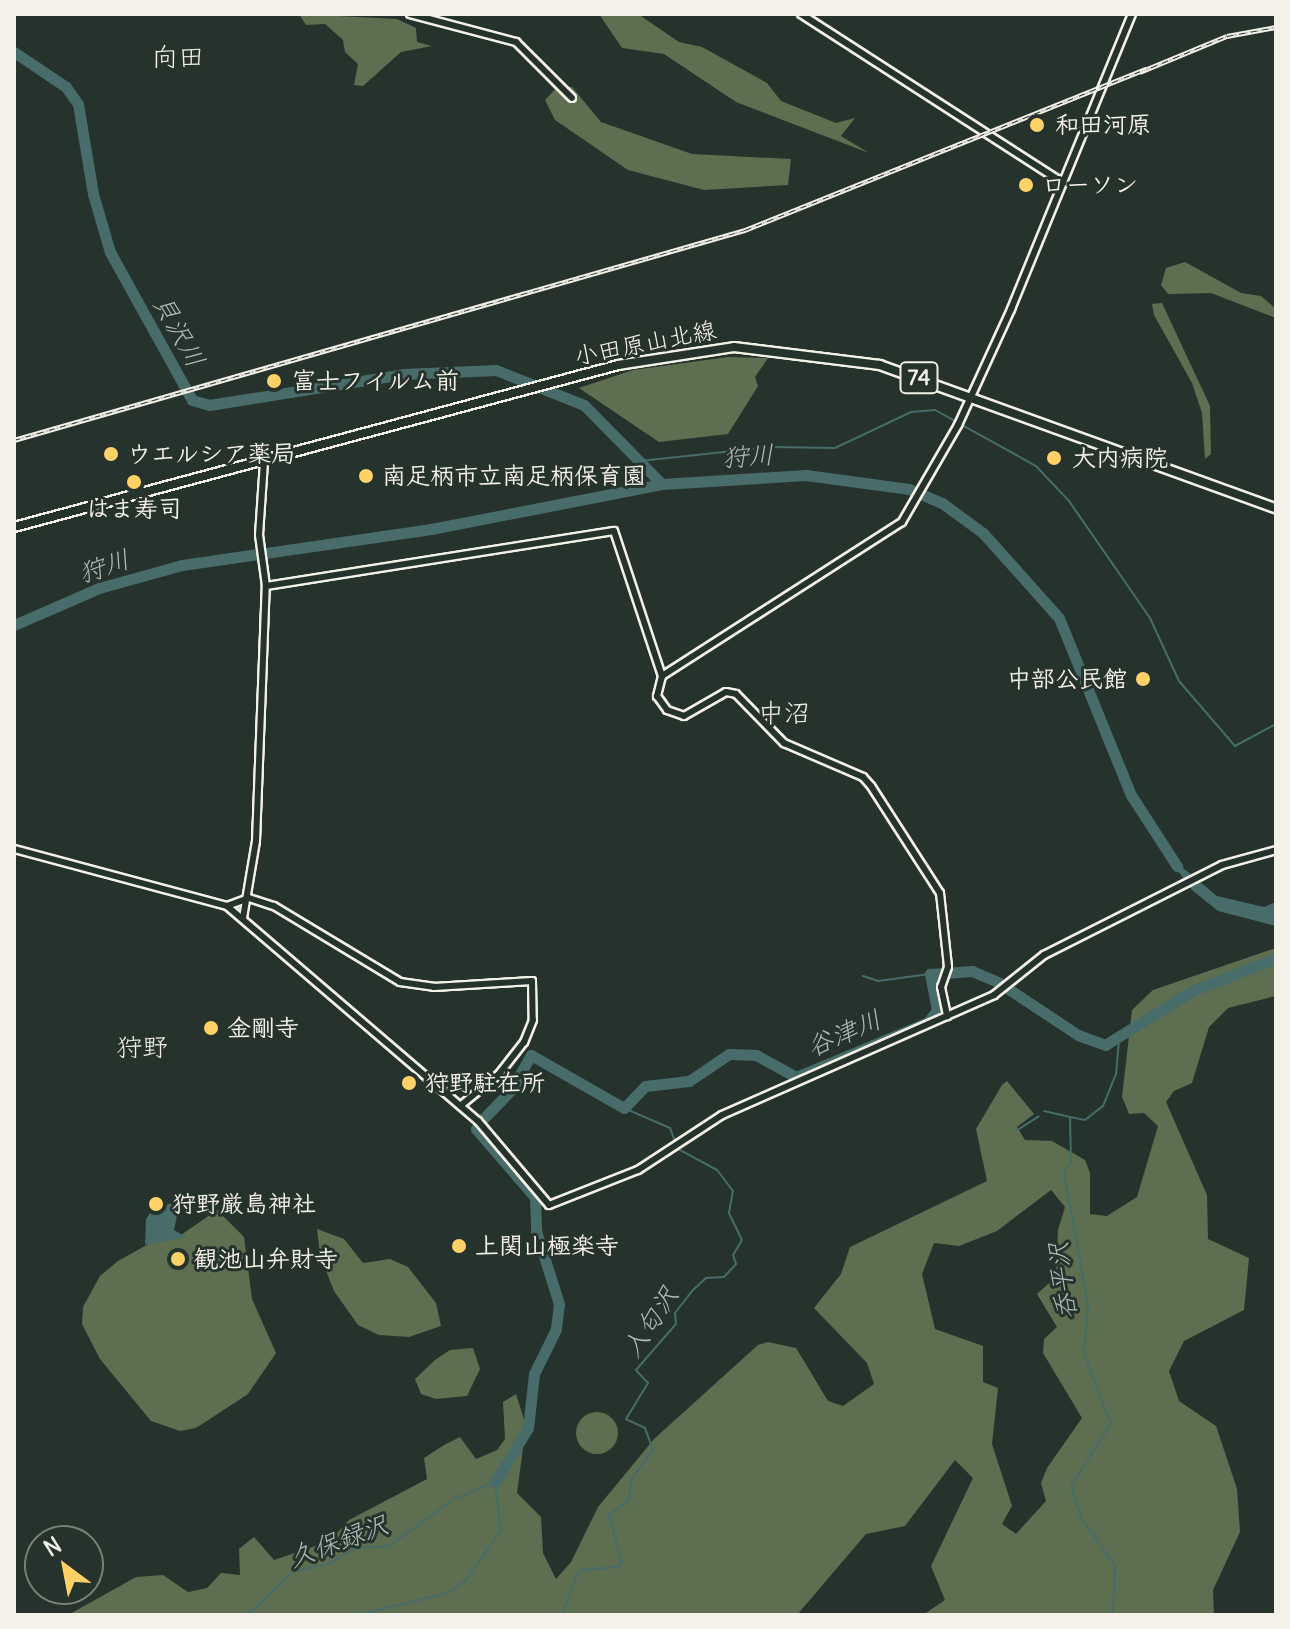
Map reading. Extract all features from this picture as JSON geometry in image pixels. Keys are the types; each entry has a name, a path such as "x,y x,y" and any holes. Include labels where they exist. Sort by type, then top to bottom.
{"main road":[{"name":"小田原山北線","path":"14,527 547,384 704,349 769,347 880,365 1276,508"}],"street":[{"path":"410,14 516,42 572,98"},
{"path":"801,14 1063,183"},
{"path":"662,676 902,522 971,398 1132,14"},
{"path":"243,918 249,898 256,841 265,583 259,535 264,461"},
{"path":"265,583 610,530 620,539 662,676 657,696 677,715 732,692 784,743 867,780 940,893 948,967 941,987 947,1016"},
{"path":"14,849 227,906 490,1133 549,1205 638,1170 722,1115 994,995 1044,955 1216,868 1276,850"},
{"path":"227,906 249,898 285,911 400,982 434,987 532,981 533,1020 524,1042 499,1074 460,1106"}],"green space":[{"path":"299,14 397,19 416,28 417,42 432,46 401,52 363,86 354,85 358,64 345,52 343,40 325,24 306,25"},
{"path":"599,14 638,14 679,42 702,47 767,83 781,101 836,123 855,118 841,136 869,153 736,102 664,54 622,48"},
{"path":"558,86 572,87 601,122 692,154 791,159 788,185 704,190 628,170 555,120 545,100"},
{"path":"1185,262 1241,293 1261,296 1276,309 1276,318 1211,293 1168,294 1161,285 1166,268"},
{"path":"1162,303 1210,406 1211,454 1205,459 1202,413 1192,383 1154,315 1152,304"},
{"path":"728,357 768,358 755,377 758,386 728,434 659,442 579,388 633,370"},
{"path":"1276,948 1276,996 1228,1008 1209,1027 1192,1083 1174,1091 1166,1102 1207,1195 1208,1239 1249,1258 1244,1310 1184,1341 1169,1371 1179,1401 1216,1426 1237,1489 1240,1532 1213,1590 1214,1615 923,1615 945,1600 931,1566 973,1478 955,1460 905,1526 866,1534 797,1615 68,1615 86,1605 104,1605 104,1595 136,1577 163,1575 188,1592 207,1588 221,1573 240,1575 239,1549 254,1537 274,1560 330,1541 349,1520 427,1479 424,1458 444,1445 460,1437 476,1459 497,1450 505,1439 503,1402 516,1394 526,1426 517,1493 541,1517 543,1553 556,1579 571,1562 598,1507 654,1439 758,1345 768,1342 796,1348 828,1401 843,1406 874,1384 867,1363 814,1308 841,1274 850,1247 987,1181 976,1129 1007,1081 1034,1114 1017,1127 1025,1140 1052,1141 1085,1160 1090,1173 1090,1214 1107,1216 1137,1197 1158,1126 1144,1113 1129,1114 1122,1097 1132,1010 1153,990","holes":["1051,1190 1065,1207 1058,1230 1056,1277 1037,1294 1057,1327 1044,1339 1043,1353 1082,1418 1047,1468 1041,1483 1046,1501 1016,1534 1002,1524 1012,1506 992,1444 998,1388 983,1382 983,1346 935,1329 922,1274 934,1243 959,1246 997,1231"]},
{"path":"217,1210 244,1237 252,1299 276,1353 248,1394 196,1428 180,1431 151,1421 100,1359 82,1324 83,1307 100,1276 118,1261 154,1241 181,1235"},
{"path":"317,1229 344,1239 363,1263 390,1259 408,1267 436,1303 441,1326 409,1337 379,1335 358,1325 334,1291 320,1255"},
{"path":"473,1348 480,1369 467,1396 436,1399 421,1394 415,1379 435,1360 450,1350"},
{"path":"597,1412 612,1418 618,1433 612,1448 597,1454 582,1448 576,1433 582,1418"}],"water":[{"path":"1165,853 1217,896 1264,907 1276,902 1276,926 1218,911 1192,890"},
{"path":"171,1203 177,1216 174,1230 186,1237 145,1245 146,1219 152,1210"}],"waterway":[{"name":"貝沢川","path":"14,52 66,87 78,104 93,194 110,252 192,400 209,405 404,374 496,370 584,405 662,484"},
{"path":"640,461 772,447 835,448 911,412 935,410 1036,466 1069,501 1150,618 1179,681 1235,746 1276,724"},
{"name":"狩川","path":"14,625 99,588 182,565 431,529 662,484 806,475 909,489 942,503 983,533 1059,618 1131,795 1177,866"},
{"name":"谷津川","path":"1010,990 1078,1035 1105,1045 1192,991 1276,958"},
{"name":"谷津川","path":"482,1120 512,1089 531,1055 624,1108 645,1086 689,1081 729,1054 756,1055 796,1077 928,1022 937,1010 930,974 972,971 1000,983"},
{"path":"863,976 878,981 930,974"},
{"name":"呑平沢","path":"1113,1615 1115,1565 1081,1518 1071,1486 1111,1424 1084,1354 1088,1305 1064,1173 1071,1161 1070,1117 1085,1120 1103,1106 1116,1074 1119,1041"},
{"name":"入匂沢","path":"562,1615 579,1570 619,1567 622,1562 609,1515 629,1500 631,1480 653,1450 645,1428 626,1419 648,1383 636,1370 676,1324 675,1313 692,1291 706,1278 724,1277 736,1264 733,1255 742,1240 729,1213 733,1191 717,1170 678,1149 670,1128 624,1108"},
{"path":"1044,1111 1070,1117"},
{"path":"1016,1131 1039,1116"},
{"name":"谷津川","path":"476,1129 535,1197 536,1231 559,1304 556,1329 534,1374 528,1428 495,1482"},
{"name":"久保録沢","path":"239,1615 251,1612 294,1571 328,1564 356,1548 389,1546 454,1499 495,1482 501,1530 467,1579 448,1593 358,1615"},
{"name":"久保録沢","path":"196,1615 220,1615"}],"railway":[{"path":"1140,72 1227,36 1276,27"},
{"path":"14,440 745,230 1147,68"}],"place":[{"name":"和田河原","path":"1037,125"},
{"name":"ローソン","path":"1026,185"},
{"name":"富士フイルム前","path":"274,381"},
{"name":"ウエルシア薬局","path":"111,454"},
{"name":"大内病院","path":"1054,458"},
{"name":"南足柄市立南足柄保育園","path":"366,476"},
{"name":"はま寿司","path":"134,482"},
{"name":"中部公民館","path":"1143,679"},
{"name":"金剛寺","path":"211,1028"},
{"name":"狩野駐在所","path":"409,1083"},
{"name":"狩野厳島神社","path":"156,1204"},
{"name":"上関山極楽寺","path":"459,1246"},
{"name":"観池山弁財寺","path":"178,1259"}],"district":[{"name":"向田","path":"178,57"},
{"name":"中沼","path":"784,713"},
{"name":"狩野","path":"142,1047"}]}
